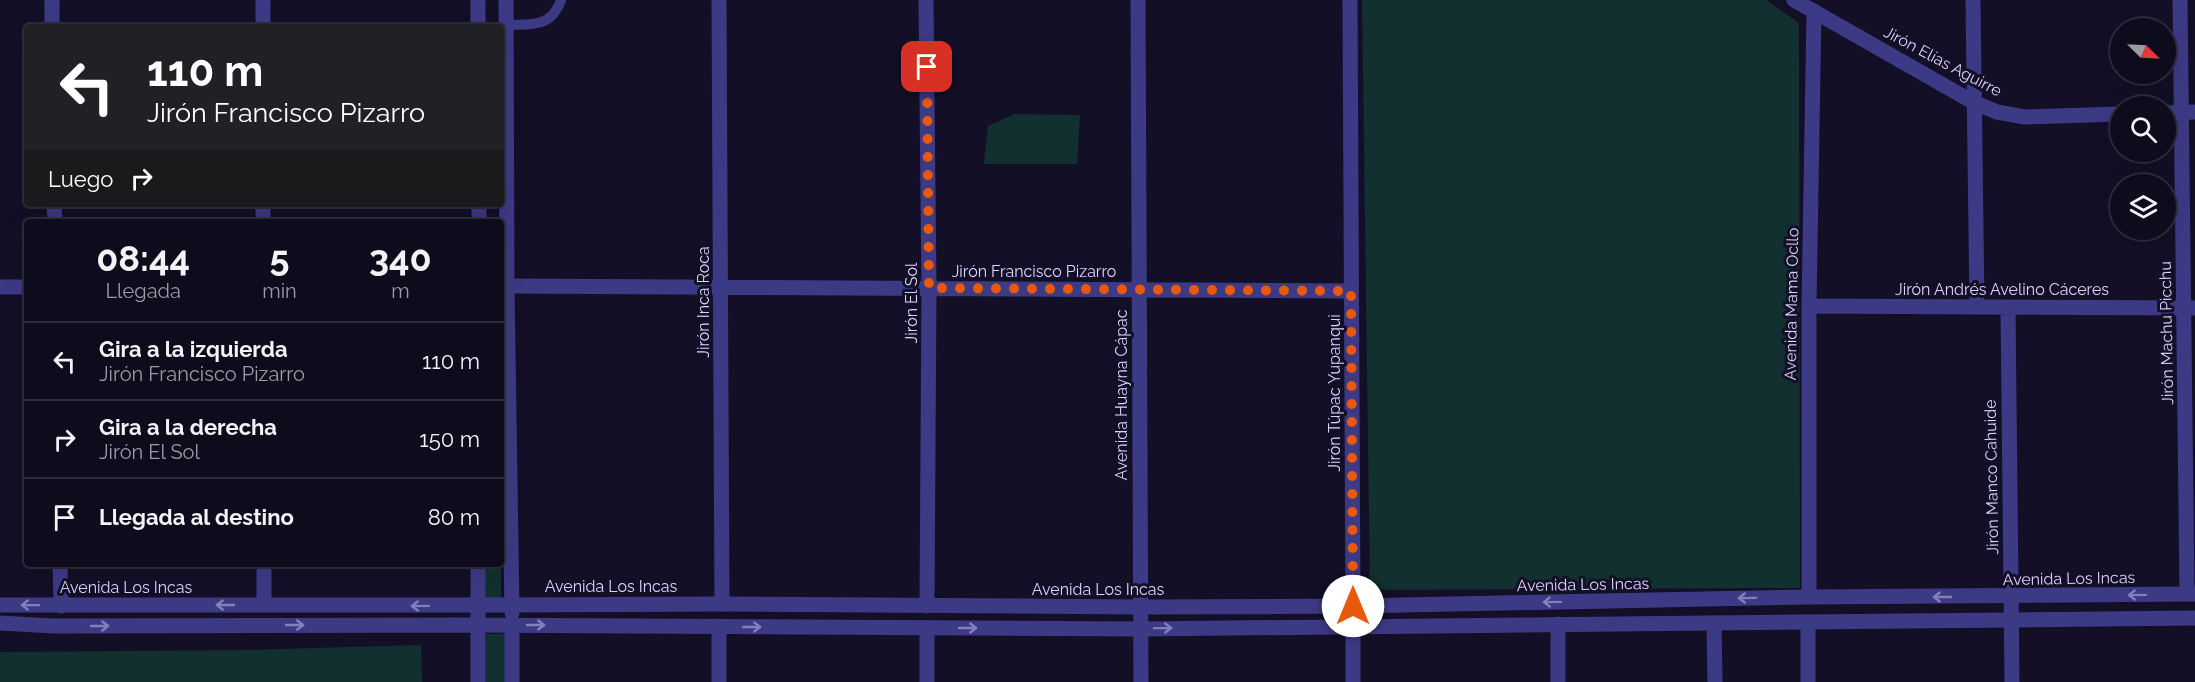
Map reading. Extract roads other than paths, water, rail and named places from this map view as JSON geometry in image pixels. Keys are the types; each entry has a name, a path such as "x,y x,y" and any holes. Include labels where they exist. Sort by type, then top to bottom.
{"street":[{"path":"52,0 52,24"},
{"path":"263,0 263,24"},
{"path":"478,0 478,24"},
{"path":"506,0 504,286 512,682"},
{"name":"Jirón Inca Roca","path":"719,0 722,604"},
{"name":"Jirón El Sol","path":"926,0 929,288 927,606"},
{"name":"Avenida Huayna Cápac","path":"1138,0 1141,682"},
{"name":"Jirón Túpac Yupanqui","path":"1350,0 1353,606"},
{"name":"Jirón Elías Aguirre","path":"1794,0 1973,102 1997,112 2025,117 2110,114"},
{"path":"1973,0 1977,307"},
{"name":"Jirón Machu Picchu","path":"2180,0 2181,113 2189,308 2191,594"},
{"name":"Avenida Mama Ocllo","path":"1809,597 1809,306 1814,11"},
{"name":"Jirón Francisco Pizarro","path":"504,286 1351,291"},
{"path":"0,287 24,287"},
{"name":"Jirón Andrés Avelino Cáceres","path":"1809,306 2189,308"},
{"name":"Jirón Manco Cahuide","path":"2008,307 2012,682"},
{"path":"60,567 61,606"},
{"path":"264,567 264,605"},
{"path":"478,567 478,682"},
{"name":"Avenida Los Incas","path":"0,605 1353,606 1809,597 2191,594"},
{"path":"0,623 53,626 512,625 1140,629 2195,618"},
{"path":"1808,622 1808,682"},
{"path":"1714,623 1715,682"},
{"path":"1558,624 1558,682"},
{"path":"719,626 719,682"},
{"path":"1353,626 1353,682"},
{"path":"927,627 927,682"}],"lane":[{"path":"506,26 543,23 557,10 561,0"}]}
